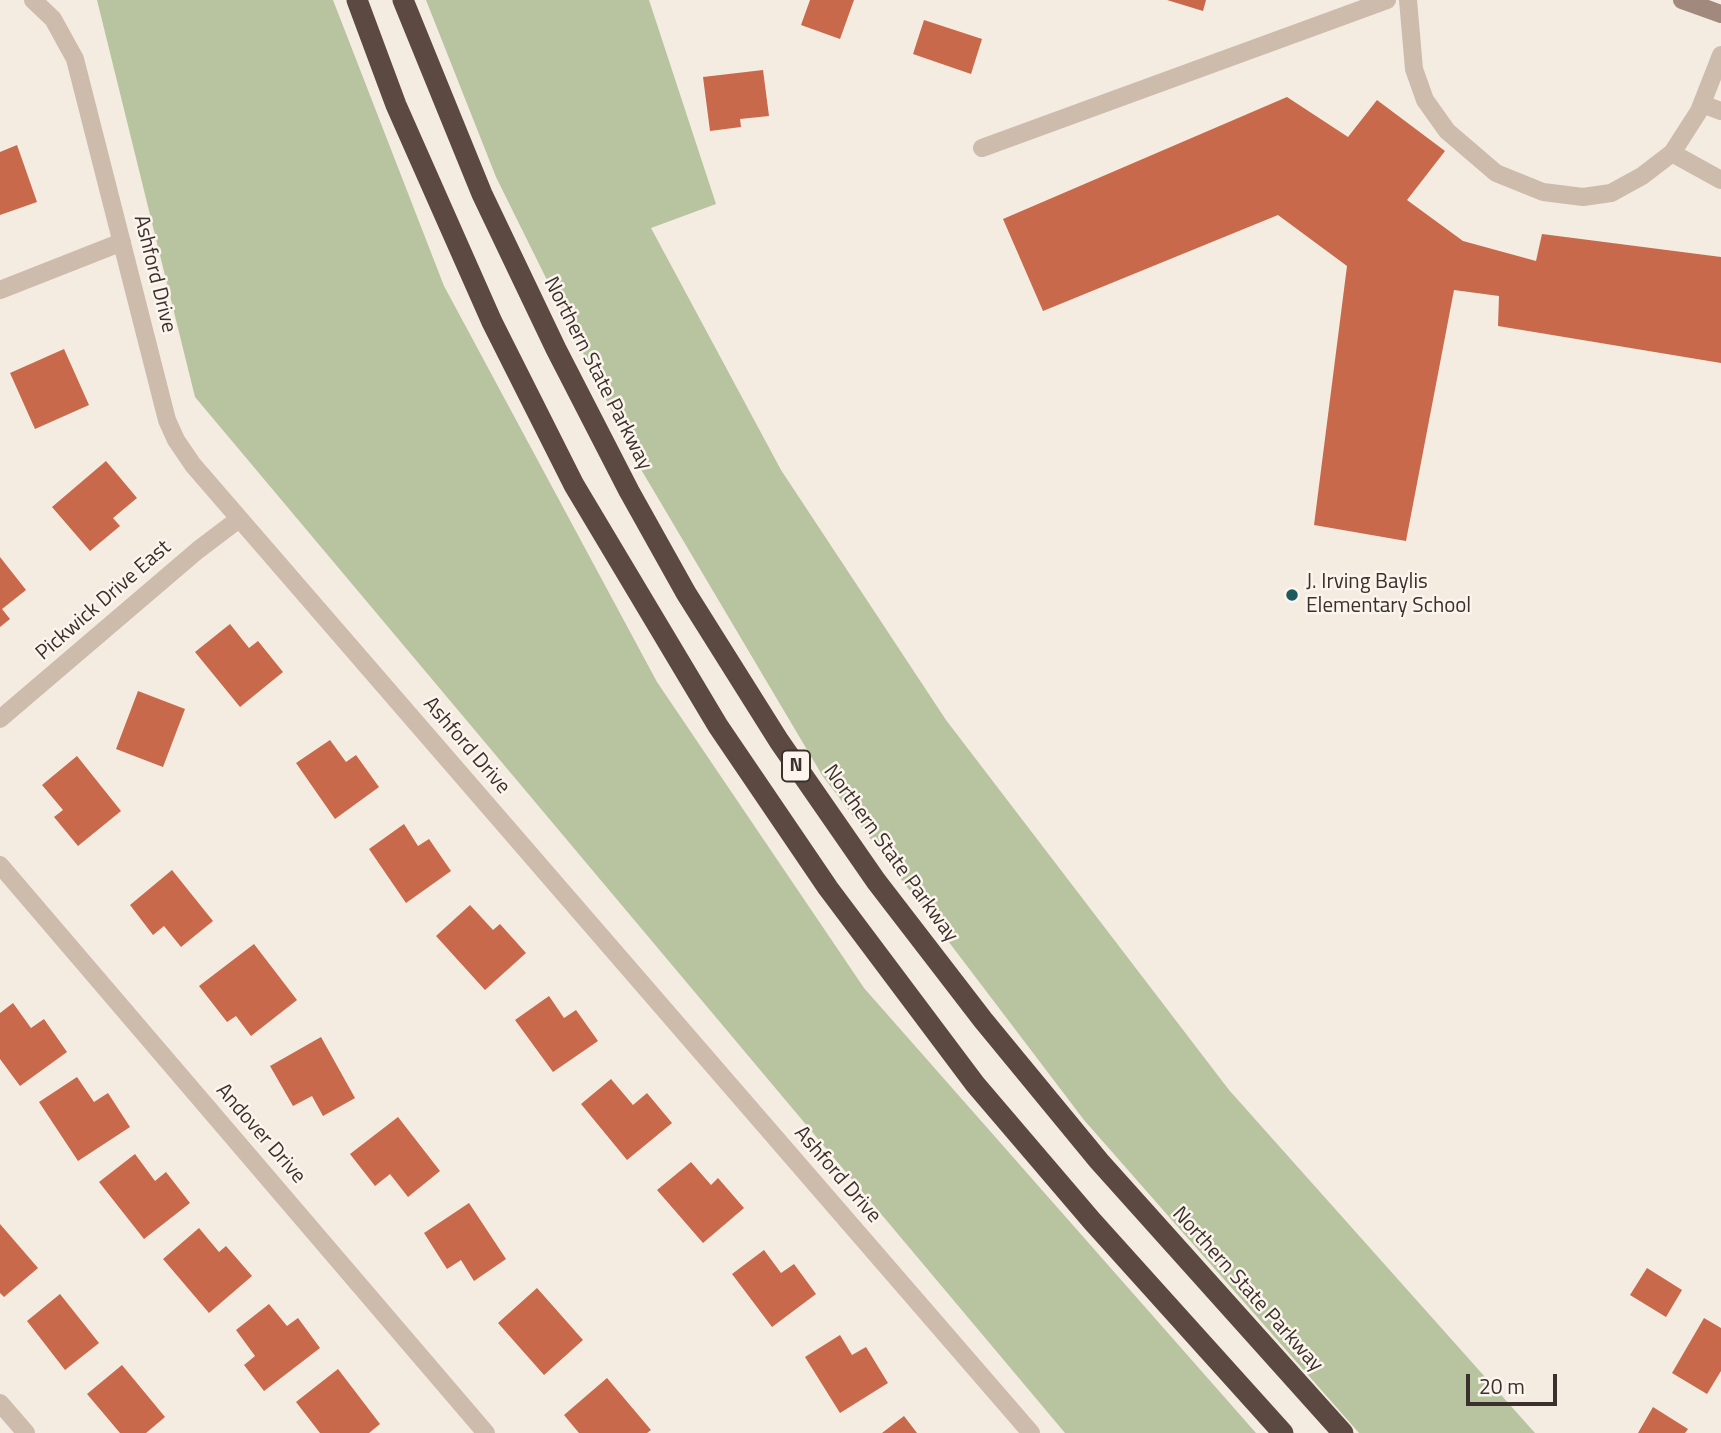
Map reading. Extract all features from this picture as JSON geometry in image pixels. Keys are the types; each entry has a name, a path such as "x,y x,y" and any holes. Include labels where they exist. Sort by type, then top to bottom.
{"highway":[{"name":"N","path":"357,0 396,105 492,322 574,485 718,726 828,888 975,1084 1092,1222 1283,1433"},
{"name":"Northern State Parkway","path":"402,0 482,194 556,349 635,503 686,593 779,741 876,881 983,1020 1098,1161 1343,1433"}],"main road":[{"path":"1682,0 1721,14"}],"street":[{"name":"Ashford Drive","path":"33,0 53,19 75,59 171,431 193,465 1031,1433"},
{"path":"982,149 1387,0"},
{"path":"1408,0 1414,69 1425,100 1447,131 1496,173 1543,192 1583,197 1611,193 1642,176 1672,153 1702,104 1721,55"},
{"path":"1702,104 1721,111"},
{"path":"1672,153 1721,180"},
{"path":"0,290 122,243"},
{"name":"Pickwick Drive East","path":"0,719 198,550 239,519"},
{"name":"Andover Drive","path":"0,865 486,1433"},
{"path":"0,1403 26,1433"}],"green space":[{"path":"97,0 333,0 444,286 657,682 864,988 1256,1433 1065,1433 195,397"},
{"path":"426,0 649,0 716,204 651,228 781,470 946,720 1229,1090 1535,1433 1359,1433 1084,1120 822,775 639,466 496,177"}],"building":[{"path":"810,0 854,0 840,39 801,25"},
{"path":"1167,0 1206,0 1203,11"},
{"path":"924,20 982,39 971,74 913,54"},
{"path":"763,70 769,116 740,119 741,127 710,131 703,77"},
{"path":"1287,97 1348,137 1377,100 1445,151 1407,200 1463,241 1536,261 1542,234 1721,257 1721,363 1498,326 1499,296 1454,290 1406,541 1314,525 1347,266 1278,215 1043,311 1003,219"},
{"path":"17,145 37,202 0,215 0,152"},
{"path":"64,349 89,405 35,429 10,373"},
{"path":"106,461 137,498 113,518 120,526 90,551 52,507"},
{"path":"0,557 26,590 2,609 10,619 0,627"},
{"path":"230,624 249,648 258,641 283,672 240,707 195,652"},
{"path":"138,691 185,709 163,767 116,749"},
{"path":"330,740 346,762 356,755 379,787 335,819 296,763"},
{"path":"77,756 121,811 78,846 54,817 63,810 42,785"},
{"path":"404,824 418,846 429,839 451,871 406,903 369,849"},
{"path":"172,870 213,921 181,947 164,926 153,935 130,905"},
{"path":"470,905 493,930 500,924 526,953 485,990 436,936"},
{"path":"254,944 297,1000 251,1036 236,1016 227,1022 199,986"},
{"path":"549,996 564,1018 576,1010 598,1041 553,1072 515,1020"},
{"path":"13,1003 31,1028 44,1019 67,1052 20,1086 0,1059 0,1013"},
{"path":"321,1037 355,1098 323,1116 312,1096 293,1106 270,1066"},
{"path":"77,1077 94,1102 108,1093 130,1127 78,1161 39,1102"},
{"path":"611,1079 633,1105 647,1093 672,1123 627,1160 581,1104"},
{"path":"398,1117 440,1171 408,1197 390,1174 375,1186 350,1154"},
{"path":"135,1154 155,1181 166,1172 190,1203 144,1239 99,1182"},
{"path":"691,1162 711,1185 718,1178 744,1208 703,1243 657,1190"},
{"path":"469,1203 506,1259 474,1281 461,1260 447,1269 424,1233"},
{"path":"0,1224 38,1268 4,1297 0,1293"},
{"path":"199,1228 219,1252 226,1246 252,1276 209,1313 163,1259"},
{"path":"764,1250 781,1273 794,1264 816,1294 772,1327 732,1274"},
{"path":"1647,1268 1682,1290 1666,1317 1630,1295"},
{"path":"537,1288 583,1340 544,1375 498,1323"},
{"path":"60,1294 99,1343 65,1370 27,1321"},
{"path":"269,1304 287,1326 298,1318 320,1348 264,1391 244,1365 255,1356 236,1330"},
{"path":"1704,1318 1721,1328 1721,1371 1707,1394 1672,1373"},
{"path":"840,1335 852,1355 866,1347 888,1383 840,1413 805,1357"},
{"path":"122,1365 165,1417 146,1433 120,1433 87,1394"},
{"path":"338,1369 380,1424 369,1433 320,1433 296,1402"},
{"path":"607,1378 651,1430 647,1433 579,1433 564,1415"},
{"path":"1653,1407 1688,1429 1685,1433 1638,1433"},
{"path":"904,1416 917,1433 882,1433"}],"place":[{"name":"J. Irving Baylis Elementary School","path":"1292,595"}]}
